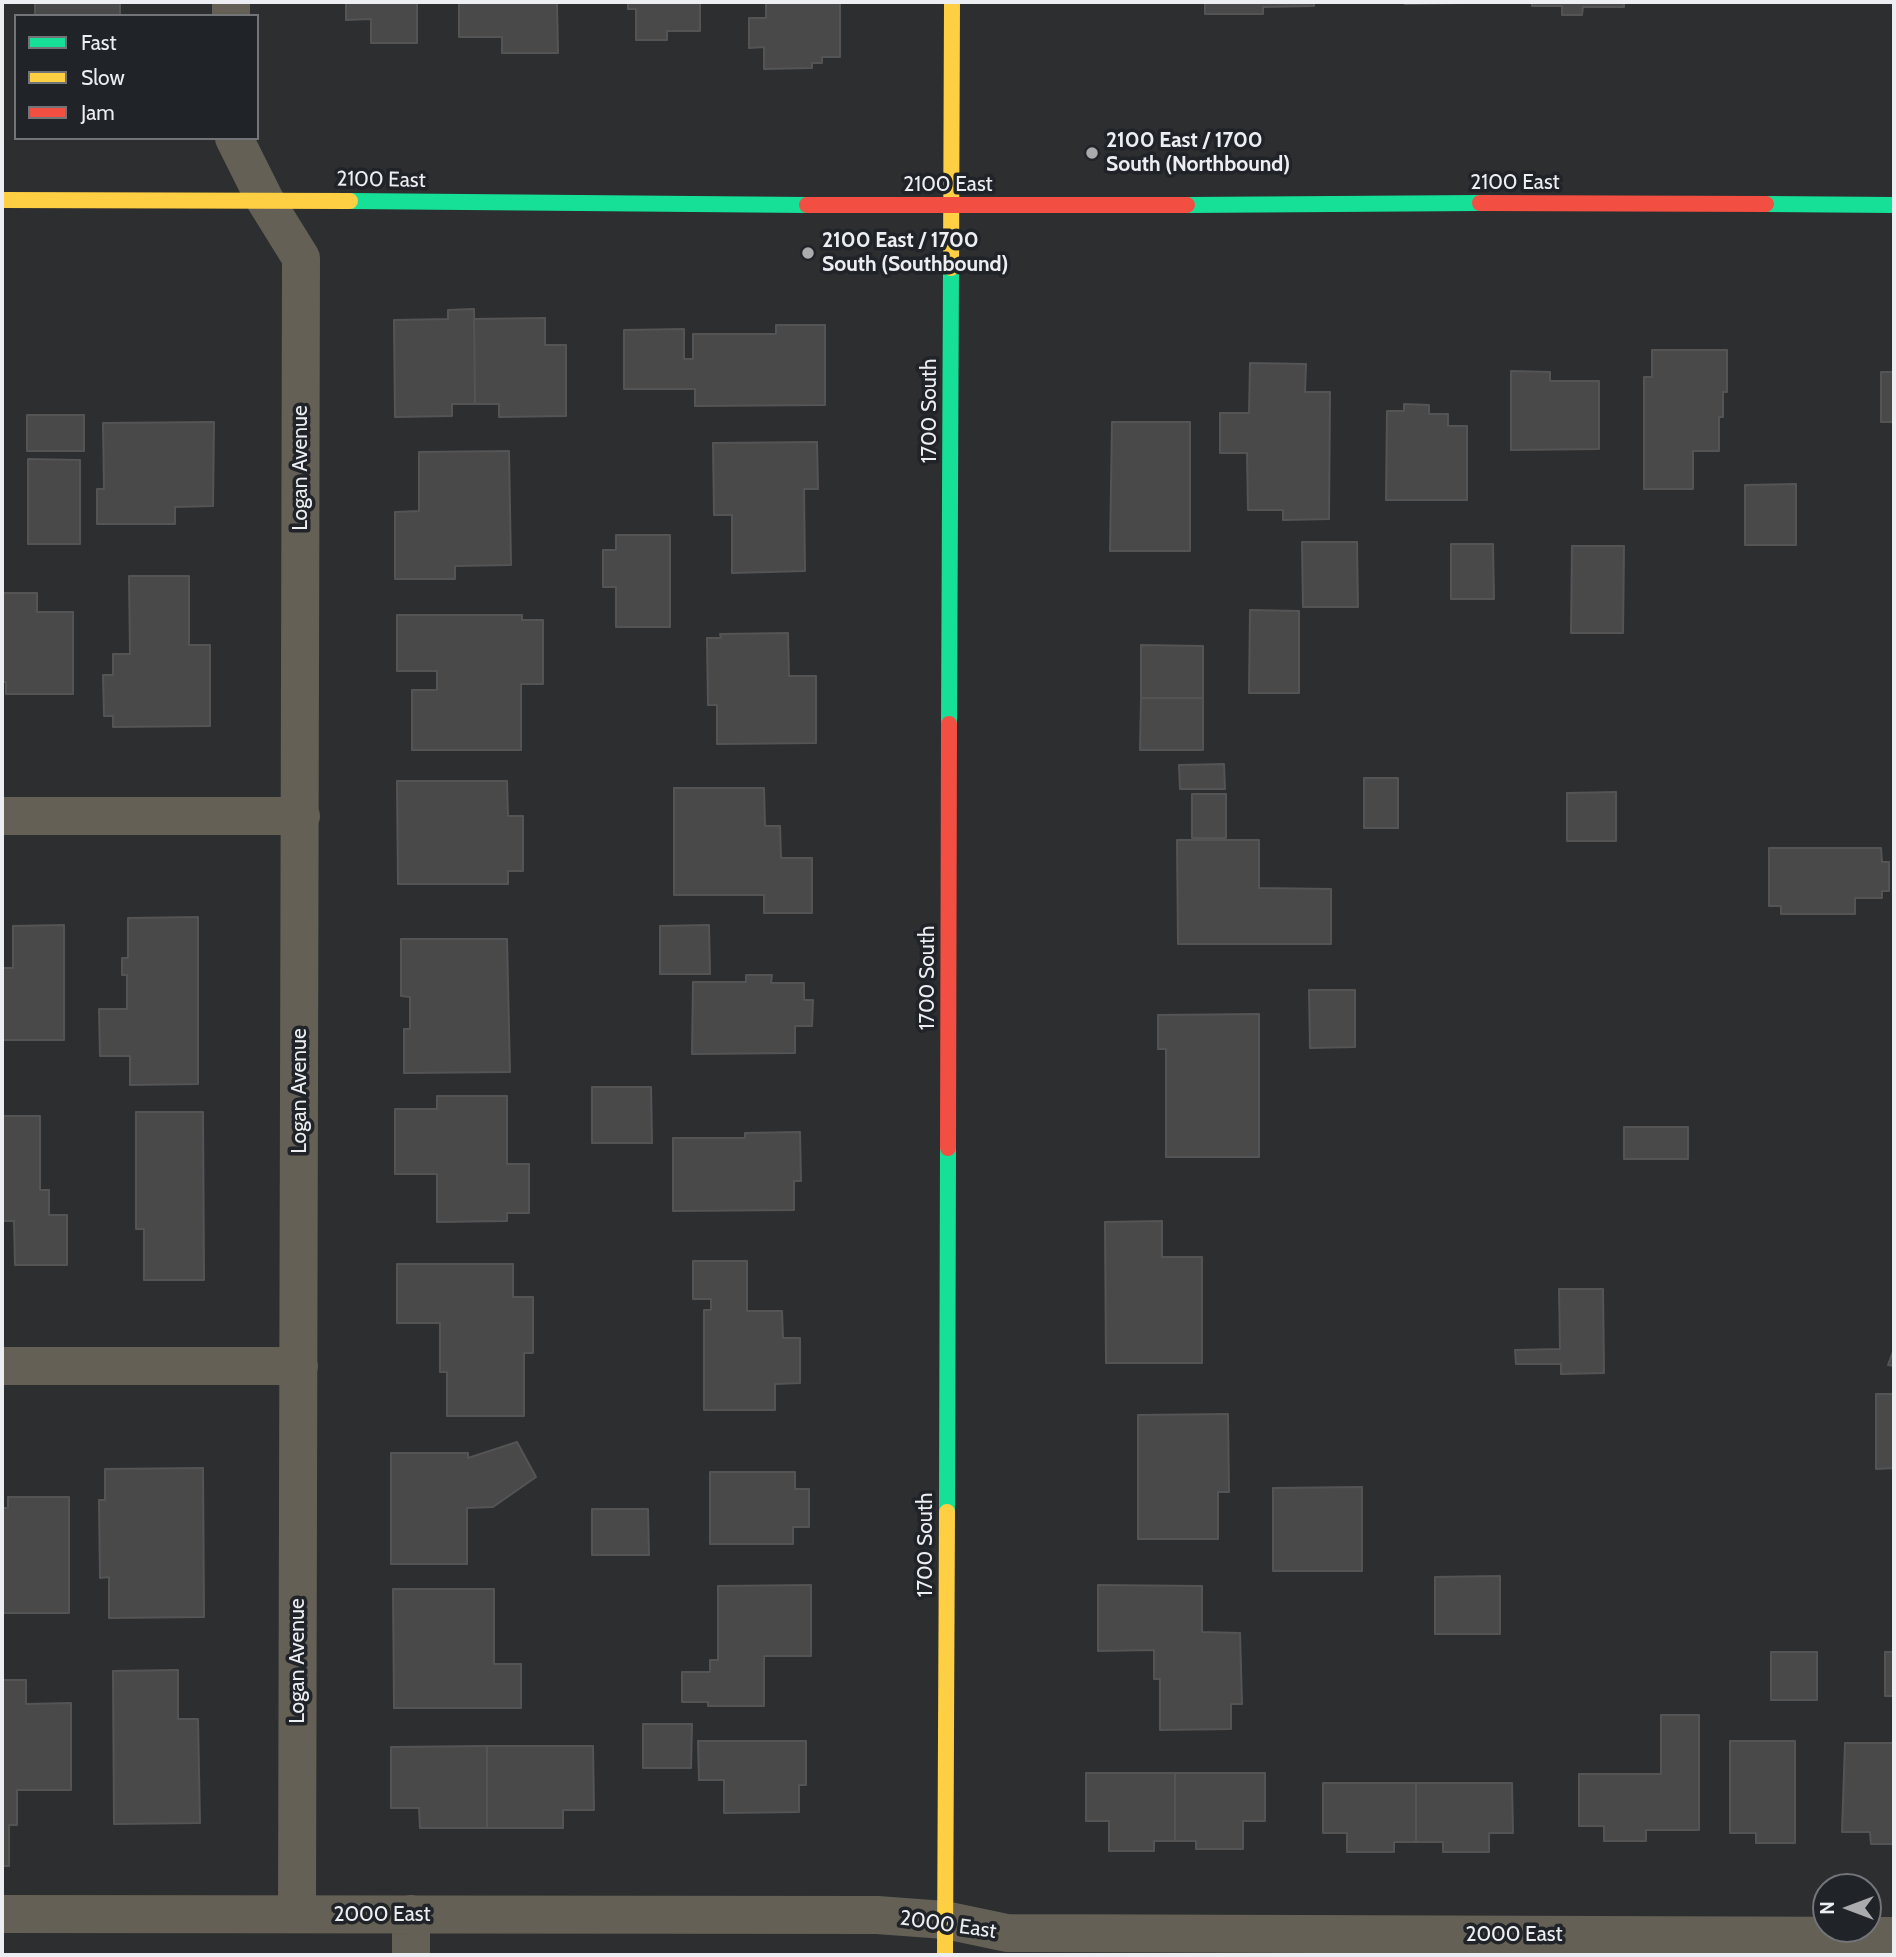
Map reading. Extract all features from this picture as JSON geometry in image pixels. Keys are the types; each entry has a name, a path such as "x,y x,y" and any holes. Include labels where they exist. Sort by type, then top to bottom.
{"street":[{"name":"1700 South","path":"945,1938 952,2"},
{"name":"Logan Avenue","path":"235,140 265,200 301,258 297,1914"},
{"name":"2100 East","path":"2,200 951,206 1894,205"},
{"path":"2,816 301,816"},
{"path":"2,1367 299,1366"},
{"name":"2000 East","path":"2,1914 877,1915 945,1938 1007,1933 1511,1945 1894,1936"},
{"path":"411,1914 411,1955"}],"building":[{"path":"35,2 120,2 120,14 35,14"},
{"path":"346,2 417,2 417,43 371,43 371,19 346,20"},
{"path":"459,2 557,2 558,53 502,53 502,37 459,37"},
{"path":"628,2 700,2 700,31 667,31 667,40 636,40 636,9 628,9"},
{"path":"766,2 840,2 840,57 822,57 822,63 812,63 812,68 764,69 764,47 749,48 749,18 766,18"},
{"path":"1205,2 1314,2 1314,6 1263,7 1263,14 1205,14"},
{"path":"1461,2 1461,3 1405,4"},
{"path":"1532,2 1624,2 1624,7 1583,7 1582,15 1562,15 1562,6 1532,6"},
{"path":"474,309 475,404 452,404 452,416 395,417 394,320 448,319 448,310"},
{"path":"545,318 545,345 566,345 566,416 499,417 499,404 475,404 474,319"},
{"path":"776,325 825,325 825,405 695,406 695,389 624,389 624,330 684,329 684,359 693,359 693,334 776,334"},
{"path":"1652,350 1727,350 1727,392 1723,392 1723,417 1719,417 1719,451 1693,451 1693,489 1644,489 1644,377 1652,377"},
{"path":"1250,363 1306,364 1305,392 1330,392 1329,519 1283,520 1283,510 1248,510 1247,453 1220,453 1220,413 1249,413"},
{"path":"1511,371 1550,372 1550,381 1599,381 1599,449 1511,450"},
{"path":"1881,372 1894,372 1894,422 1881,422"},
{"path":"1404,404 1429,405 1429,414 1448,414 1448,426 1467,426 1467,500 1386,500 1387,411 1404,411"},
{"path":"27,415 84,415 84,451 27,451"},
{"path":"214,422 213,506 175,507 175,524 97,524 97,489 104,489 103,423"},
{"path":"1112,422 1190,422 1190,551 1110,551"},
{"path":"817,442 818,489 804,489 805,571 732,573 732,515 714,515 713,443"},
{"path":"509,451 511,565 455,566 455,579 395,579 395,512 419,511 419,452"},
{"path":"28,459 80,460 80,544 28,544"},
{"path":"1796,484 1796,545 1745,545 1745,485"},
{"path":"616,535 670,535 670,627 616,627 616,587 603,587 603,550 616,550"},
{"path":"1302,542 1357,542 1358,607 1303,607"},
{"path":"1451,544 1493,544 1494,599 1451,599"},
{"path":"1572,546 1624,546 1623,633 1571,633"},
{"path":"129,576 189,576 189,645 210,645 210,726 113,727 113,716 104,716 103,675 113,675 113,654 130,654"},
{"path":"2,593 37,593 37,612 73,612 73,694 6,694 6,682 2,682"},
{"path":"1250,610 1299,611 1299,693 1249,693"},
{"path":"397,615 522,615 522,620 543,620 543,684 521,684 521,750 412,750 412,690 437,690 437,671 397,671"},
{"path":"788,633 789,676 816,676 816,743 717,744 717,705 708,705 707,638 721,638 720,634"},
{"path":"1141,645 1203,646 1203,698 1141,698"},
{"path":"1141,698 1203,698 1203,750 1140,750"},
{"path":"1224,764 1225,789 1180,789 1179,765"},
{"path":"1364,778 1398,778 1398,828 1364,828"},
{"path":"397,781 507,781 508,816 523,816 523,871 508,871 508,884 398,884"},
{"path":"674,788 764,788 765,826 780,826 781,858 812,858 812,913 764,913 764,895 674,895"},
{"path":"1616,792 1616,841 1567,841 1567,793"},
{"path":"1192,794 1226,794 1226,838 1192,838"},
{"path":"1177,840 1259,840 1259,888 1331,889 1331,944 1178,944"},
{"path":"1769,848 1881,848 1882,862 1889,862 1889,891 1882,891 1882,898 1855,898 1855,914 1781,914 1781,906 1769,906"},
{"path":"198,917 198,1084 130,1085 130,1056 100,1056 99,1009 127,1009 127,975 122,975 122,958 128,958 128,918"},
{"path":"64,925 64,1040 2,1040 2,968 13,968 13,926"},
{"path":"709,925 710,974 660,974 660,926"},
{"path":"401,939 507,939 510,1072 404,1073 404,1029 410,1029 410,997 401,996"},
{"path":"746,975 772,975 771,983 804,983 804,1000 813,1000 812,1026 795,1026 795,1053 692,1054 693,982 746,982"},
{"path":"1309,990 1355,990 1355,1047 1310,1048"},
{"path":"1259,1014 1259,1157 1166,1157 1166,1049 1158,1049 1158,1015"},
{"path":"592,1087 651,1087 652,1143 592,1143"},
{"path":"437,1096 507,1096 507,1164 529,1164 529,1213 507,1213 507,1221 437,1222 437,1174 395,1174 395,1109 437,1109"},
{"path":"136,1112 203,1112 204,1280 144,1280 144,1229 136,1229"},
{"path":"2,1116 40,1116 40,1190 49,1190 49,1215 67,1215 67,1265 15,1265 14,1221 2,1221"},
{"path":"1624,1127 1688,1127 1688,1159 1624,1159"},
{"path":"800,1132 801,1181 794,1181 794,1210 673,1211 673,1138 745,1138 745,1133"},
{"path":"1162,1221 1162,1257 1202,1257 1202,1363 1106,1363 1105,1222"},
{"path":"693,1261 747,1261 747,1311 782,1311 783,1338 800,1338 800,1383 775,1384 775,1410 704,1410 704,1310 711,1310 711,1299 693,1299"},
{"path":"397,1264 513,1264 513,1297 533,1297 533,1353 524,1353 524,1416 447,1416 447,1372 440,1372 440,1323 397,1323"},
{"path":"1559,1289 1603,1289 1604,1373 1561,1374 1561,1364 1516,1364 1515,1350 1560,1349"},
{"path":"1894,1349 1894,1366 1888,1365"},
{"path":"1876,1394 1894,1394 1894,1468 1876,1469"},
{"path":"1228,1414 1229,1492 1218,1492 1218,1539 1138,1539 1138,1415"},
{"path":"517,1442 536,1477 493,1507 467,1508 467,1564 391,1564 391,1453 468,1453 468,1458"},
{"path":"203,1468 204,1617 109,1618 109,1577 100,1578 99,1500 105,1500 105,1469"},
{"path":"710,1472 795,1472 795,1489 809,1489 809,1527 793,1527 793,1544 710,1544"},
{"path":"1362,1487 1362,1571 1273,1571 1273,1488"},
{"path":"8,1497 69,1497 69,1613 2,1613 2,1508 8,1508"},
{"path":"592,1509 648,1509 649,1555 592,1555"},
{"path":"1500,1576 1500,1634 1435,1634 1435,1577"},
{"path":"811,1585 811,1656 764,1656 764,1706 708,1706 708,1702 682,1702 682,1672 710,1672 710,1660 718,1660 718,1586"},
{"path":"1098,1585 1202,1586 1202,1632 1240,1633 1242,1704 1231,1704 1231,1729 1160,1730 1160,1679 1154,1679 1154,1650 1098,1651"},
{"path":"393,1589 494,1589 494,1664 521,1664 521,1708 394,1708"},
{"path":"1771,1652 1817,1652 1817,1700 1771,1700"},
{"path":"1885,1652 1894,1652 1894,1696 1885,1696"},
{"path":"178,1670 178,1719 198,1719 200,1823 114,1824 113,1671"},
{"path":"2,1680 26,1680 26,1704 71,1703 71,1790 17,1790 17,1825 9,1825 9,1866 2,1866"},
{"path":"1661,1715 1699,1715 1699,1830 1646,1830 1646,1841 1604,1841 1604,1826 1579,1826 1579,1774 1661,1774"},
{"path":"643,1724 692,1724 691,1768 643,1768"},
{"path":"698,1741 806,1741 806,1785 799,1785 799,1812 724,1813 724,1780 699,1780"},
{"path":"1730,1741 1795,1741 1795,1843 1756,1843 1756,1833 1730,1833"},
{"path":"1845,1743 1894,1743 1894,1844 1871,1844 1870,1832 1842,1832"},
{"path":"487,1746 487,1828 420,1828 419,1808 391,1808 391,1747"},
{"path":"487,1746 593,1746 594,1810 563,1810 563,1828 487,1828"},
{"path":"1086,1773 1175,1773 1175,1841 1154,1841 1154,1851 1109,1851 1109,1821 1086,1821"},
{"path":"1175,1773 1265,1773 1265,1821 1243,1821 1243,1849 1196,1849 1196,1841 1175,1841"},
{"path":"1323,1783 1416,1783 1416,1842 1394,1842 1394,1852 1347,1852 1347,1833 1323,1833"},
{"path":"1416,1783 1512,1783 1513,1833 1489,1833 1489,1852 1443,1852 1443,1842 1416,1842"}],"traffic: fast":[{"path":"350,201 807,205"},
{"path":"1187,205 1480,203"},
{"path":"1766,204 1894,205"},
{"path":"949,724 951,268"},
{"path":"947,1512 948,1148"}],"traffic: slow":[{"path":"951,268 952,2"},
{"path":"2,200 350,201"},
{"path":"945,1955 947,1512"}],"traffic: jam":[{"path":"1480,203 1766,204"},
{"path":"807,205 1187,205"},
{"path":"948,1148 949,724"}],"place":[{"name":"2100 East / 1700 South (Northbound)","path":"1092,153"},
{"name":"2100 East / 1700 South (Southbound)","path":"808,253"}]}
